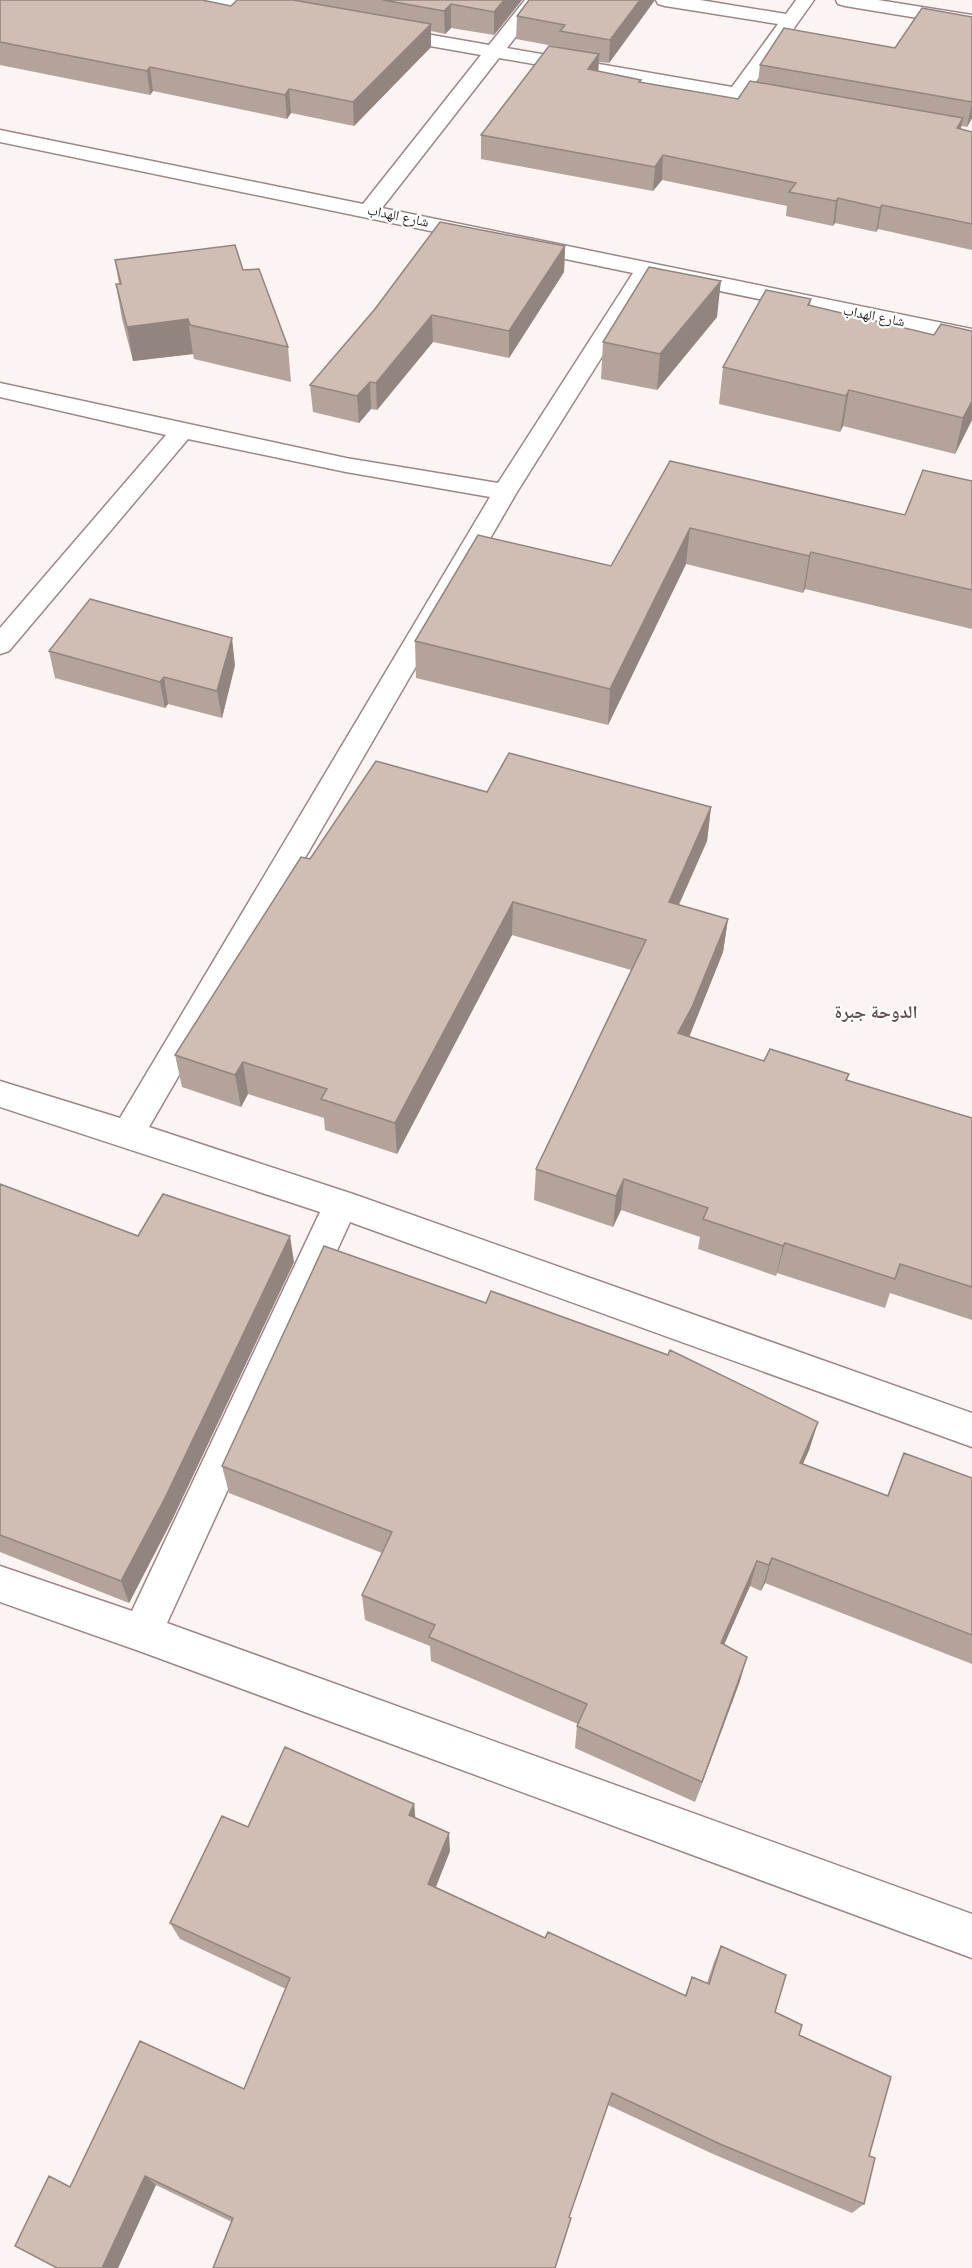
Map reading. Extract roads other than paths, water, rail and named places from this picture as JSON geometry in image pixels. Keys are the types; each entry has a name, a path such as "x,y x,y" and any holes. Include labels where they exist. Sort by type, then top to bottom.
{"street":[{"path":"208,0 254,4 297,16"},
{"path":"369,210 535,0"},
{"path":"665,0 790,20"},
{"path":"737,94 805,0"},
{"path":"845,0 972,21"},
{"path":"367,29 808,106"},
{"name":"شارع الهداب","path":"0,136 369,210 646,270 972,336"},
{"path":"128,1133 506,492 646,270"},
{"path":"0,390 346,465 506,492"},
{"path":"0,645 182,431"},
{"path":"0,1094 128,1133 341,1204 972,1430"},
{"path":"142,1633 341,1204"},
{"path":"0,1584 142,1633 972,1936"}],"district":[{"name":"الدوحة جبرة","path":"876,1012"}]}
